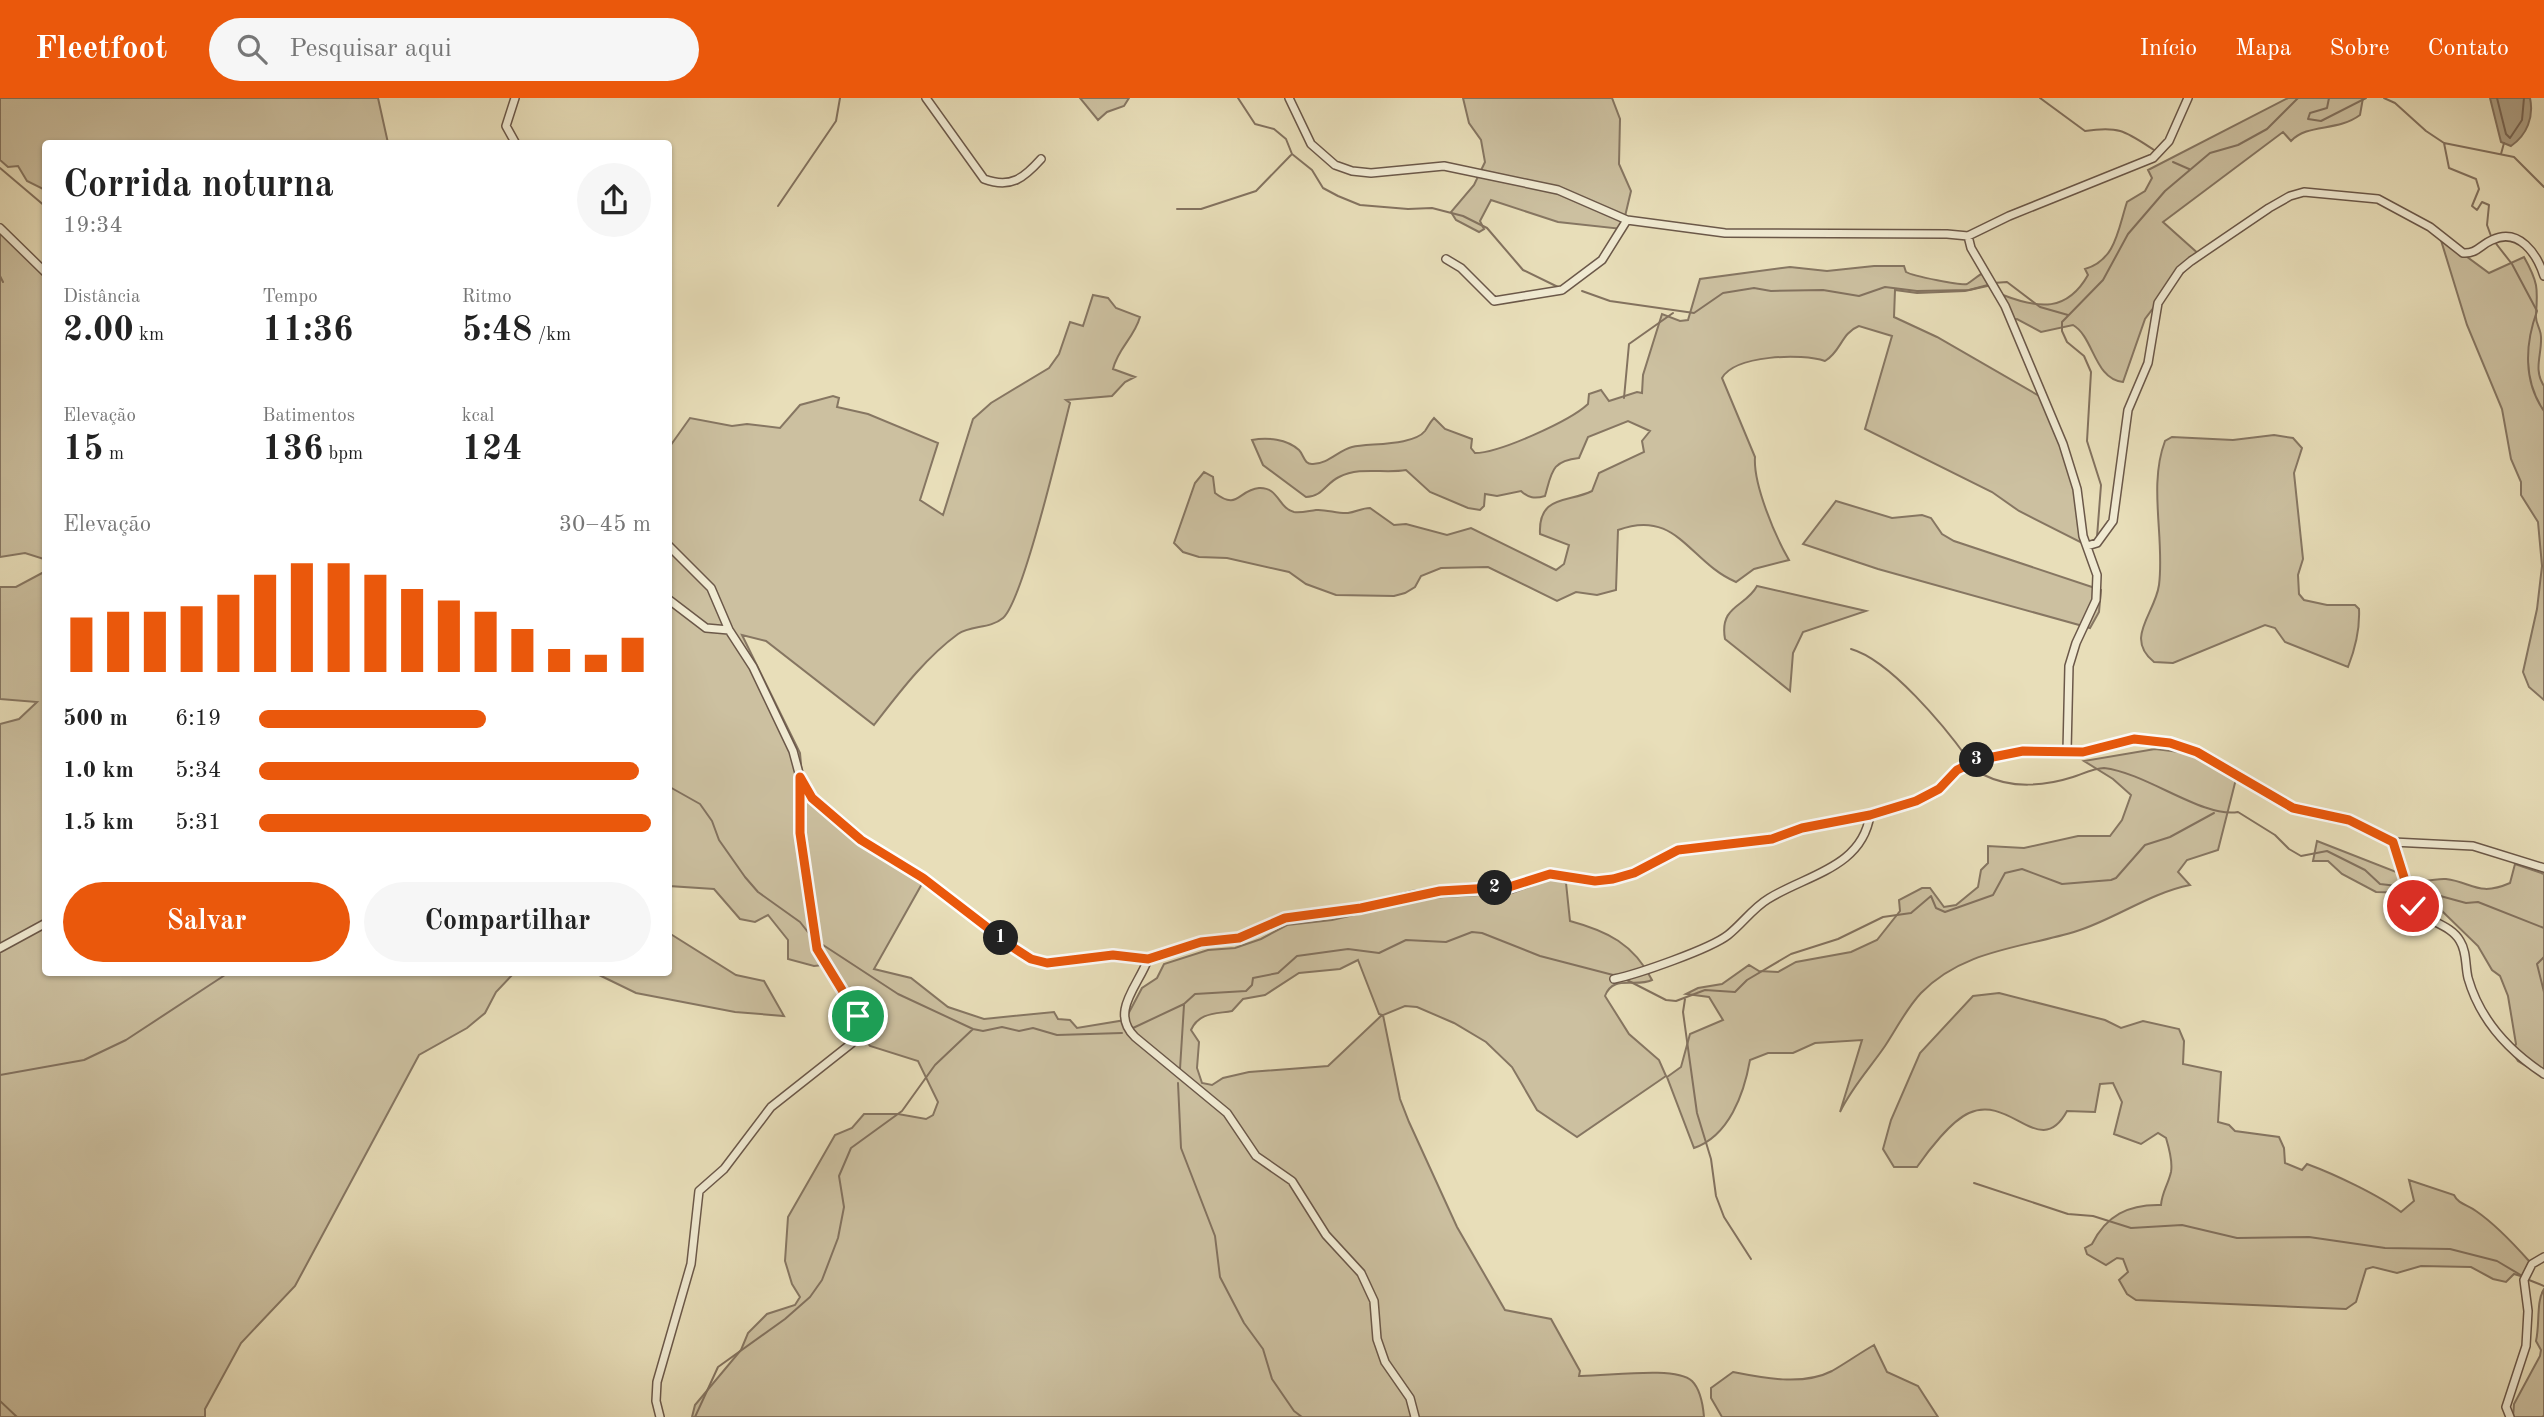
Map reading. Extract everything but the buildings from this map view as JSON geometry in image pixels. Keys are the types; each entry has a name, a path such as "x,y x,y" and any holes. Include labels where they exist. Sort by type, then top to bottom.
{"street":[{"path":"514,140 506,126 515,98"},
{"path":"926,98 984,179 1006,183 1018,181 1041,159"},
{"path":"1289,98 1311,144 1329,160 1345,169 1371,173 1431,166 1494,175 1558,190 1627,220 1725,233 1968,236 2009,215 2153,158 2169,141 2188,98"},
{"path":"2087,546 2097,543 2113,521 2128,410 2148,363 2158,303 2175,277 2191,261 2290,196 2317,192 2378,200 2430,227 2463,253 2475,252 2497,237 2512,238 2527,245 2544,276"},
{"path":"1446,259 1461,268 1494,301 1556,292 1602,260 1627,220"},
{"path":"0,228 42,269"},
{"path":"1968,236 1975,254 1993,283 2063,444 2077,489 2087,546 2097,575 2098,590 2092,615 2076,643 2069,666 2067,751"},
{"path":"672,549 711,588 729,630 750,661 786,733 800,777 812,798 861,840 923,878 1031,959 1047,963 1113,955 1148,959 1201,942 1239,938 1285,918 1361,908 1440,891 1509,887 1550,874 1595,881 1613,879 1634,873 1678,850 1772,839 1814,825 1870,815 1929,795 1970,762 2023,751 2083,752 2134,739 2170,743 2212,760 2293,808 2349,820 2393,842 2473,846 2544,868"},
{"path":"672,602 706,628 729,630"},
{"path":"660,1417 656,1401 657,1382 691,1264 699,1192 724,1169 771,1107 852,1043 861,1030 854,1008 817,949 800,833 800,777"},
{"path":"1614,979 1638,973 1723,939 1769,898 1845,861 1860,844 1870,815"},
{"path":"2393,842 2416,910 2454,933 2460,941 2469,979 2489,1022 2515,1053 2544,1074"},
{"path":"0,948 42,925"},
{"path":"1148,959 1127,1000 1125,1025 1227,1112 1256,1156 1292,1181 1326,1235 1361,1273 1374,1301 1377,1339 1385,1362 1410,1398 1415,1417"},
{"path":"2510,1417 2506,1407 2519,1373 2528,1333 2524,1280 2532,1264 2544,1257"}],"shaded area":[{"path":"0,98 378,98 387,140 42,140 42,188 27,181 18,166 8,167 0,160"},
{"path":"1080,98 1129,98 1124,106 1107,112 1098,120"},
{"path":"1463,98 1612,98 1620,119 1619,164 1631,191 1622,229 1558,222 1491,200 1480,221 1484,229 1479,232 1456,220 1451,212 1474,185 1485,162 1481,140 1469,123"},
{"path":"2288,98 2363,98 2360,115 2342,124 2306,132 2291,141 2283,132 2163,222 2201,256 2173,282 2145,319 2123,382 2106,374 2086,339 2073,325 2041,332 2017,319 2011,320 2003,295 2029,303 2051,304 2071,296 2080,287 2088,275 2085,269 2095,265 2110,251 2127,202 2145,191 2152,178 2148,170"},
{"path":"0,231 42,270 42,558 25,553 0,557"},
{"path":"2440,237 2489,273 2524,257 2536,285 2536,318 2541,337 2538,368 2544,386 2544,700 2529,687 2523,672 2537,609 2542,566 2538,522 2521,495 2521,482 2511,459 2502,409 2467,325"},
{"path":"1904,266 1910,274 1963,284 1987,271 1996,284 1965,291 1917,293 1895,290 1894,317 1937,337 2041,397 2068,452 2086,545 2019,511 1992,492 1865,429 1892,336 1859,326 1848,333 1835,353 1825,361 1801,357 1754,360 1729,370 1722,378 1755,457 1755,468 1766,510 1789,560 1754,569 1736,582 1720,573 1682,540 1655,526 1638,525 1618,530 1616,590 1597,595 1576,592 1557,601 1488,567 1441,568 1421,576 1415,587 1394,596 1336,595 1306,584 1289,572 1227,558 1199,557 1183,552 1174,543 1195,483 1204,472 1213,477 1215,493 1229,500 1259,488 1271,491 1294,512 1320,510 1348,513 1370,508 1394,525 1406,524 1447,535 1471,528 1556,570 1564,564 1569,545 1540,534 1544,512 1557,502 1592,491 1599,473 1644,452 1642,441 1650,431 1628,421 1588,437 1579,458 1563,462 1554,469 1545,496 1532,497 1521,491 1497,496 1485,494 1484,506 1480,510 1468,508 1430,492 1406,470 1347,474 1316,495 1306,497 1263,465 1252,440 1283,441 1299,450 1310,464 1329,459 1352,447 1411,439 1425,431 1434,418 1445,429 1472,439 1471,448 1475,453 1486,452 1534,435 1566,419 1588,404 1589,394 1601,390 1609,401 1637,392 1642,393 1643,375 1662,314 1680,321 1688,320 1700,279 1790,267 1827,271"},
{"path":"1093,295 1108,298 1116,308 1140,317 1113,369 1135,377 1125,382 1112,396 1066,400 1070,403 1031,552 1021,582 1003,618 992,624 963,631 946,643 913,676 874,725 766,641 742,635 800,753 804,798 923,882 874,969 911,978 948,1007 984,1019 1054,1012 1058,1019 1070,1020 1077,1028 1125,1020 1142,988 1157,978 1164,964 1208,950 1235,948 1261,939 1287,925 1332,920 1427,898 1512,893 1553,878 1566,883 1570,921 1596,929 1628,948 1652,980 1613,985 1605,996 1629,1034 1659,1060 1666,1076 1577,1137 1537,1110 1512,1067 1486,1042 1454,1023 1417,1007 1405,1006 1383,1015 1400,1099 1457,1227 1505,1310 1551,1319 1580,1371 1579,1376 1655,1373 1683,1376 1692,1381 1698,1389 1704,1417 692,1417 695,1405 741,1350 748,1333 767,1314 795,1305 800,1297 792,1284 785,1261 788,1217 835,1135 852,1128 864,1114 898,1114 926,1119 933,1115 938,1102 918,1061 870,1046 861,1035 854,1007 823,965 814,966 788,959 788,940 768,915 755,922 740,919 714,889 672,886 672,443 690,418 732,426 747,424 780,428 800,405 833,396 839,398 837,407 868,414 938,443 920,500 943,515 973,419 991,403 1049,368 1059,354 1070,322 1083,326","holes":["1358,960 1379,1014 1382,1015 1328,1066 1249,1072 1223,1078 1212,1085 1202,1083 1197,1068 1199,1042 1191,1030 1194,1024 1208,1015 1232,1011 1243,999 1265,995 1299,973 1340,969"]},
{"path":"2274,435 2293,438 2302,448 2294,473 2303,559 2298,575 2299,594 2304,600 2327,605 2355,605 2359,609 2359,624 2348,667 2285,642 2275,628 2265,625 2173,663 2154,662 2145,653 2141,635 2159,585 2157,494 2160,458 2165,441 2172,437 2233,440"},
{"path":"1836,501 1892,518 1922,515 1931,518 1942,534 1954,541 2101,590 2099,612 2090,628 1878,569 1803,544"},
{"path":"42,573 42,976 511,976 496,992 485,1013 467,1028 419,1055 295,1286 241,1343 205,1409 205,1417 0,1417 0,724 19,719 37,702 0,699 0,587 16,587"},
{"path":"1757,586 1866,611 1803,632 1793,653 1790,691 1725,639 1726,619"},
{"path":"2155,749 2188,753 2236,779 2218,850 2187,860 2178,872 2190,885 2161,894 2077,931 1975,959 1938,978 1911,1006 1840,1112 1862,1040 1815,1043 1793,1053 1768,1053 1750,1060 1739,1100 1726,1124 1717,1134 1694,1148 1667,1077 1681,1067 1690,1034 1723,1020 1709,997 1686,994 1698,988 1722,984 1749,965 1759,971 1778,972 1796,962 1851,952 1877,940 1900,911 1899,900 1922,888 1930,888 1944,907 1956,905 1978,887 1981,870 1988,863 1988,846 2024,848 2078,836 2110,836 2122,820 2131,795 2113,779 2084,761"},
{"path":"2317,841 2404,875 2408,884 2446,879 2490,889 2510,883 2515,864 2544,874 2544,1077 2518,1061 2512,1052 2516,1044 2508,996 2500,976 2492,970 2478,946 2436,906 2423,905 2411,893 2376,892 2342,874 2328,861 2313,861"},
{"path":"672,935 736,975 764,981 784,1016 735,1012 636,993 601,976 672,976"},
{"path":"1999,993 2105,1020 2121,1028 2143,1021 2179,1029 2184,1041 2183,1064 2221,1072 2218,1122 2229,1125 2235,1131 2279,1137 2284,1148 2285,1163 2302,1170 2307,1164 2330,1173 2369,1192 2401,1212 2414,1201 2409,1180 2454,1195 2504,1234 2529,1261 2530,1267 2524,1277 2514,1274 2506,1282 2493,1279 2471,1267 2421,1266 2397,1273 2373,1267 2366,1269 2356,1302 2346,1309 2136,1300 2127,1294 2119,1280 2128,1272 2123,1259 2117,1258 2106,1265 2087,1254 2085,1248 2092,1244 2111,1219 2119,1214 2138,1207 2161,1205 2171,1172 2171,1159 2166,1138 2158,1133 2141,1144 2114,1134 2122,1102 2113,1083 2100,1084 2095,1112 2067,1111 2057,1125 2046,1130 2035,1129 1998,1112 1984,1110 1962,1117 1948,1129 1917,1167 1894,1167 1883,1149 1891,1120 1920,1053 1973,996"},
{"path":"2544,1289 2544,1417 2513,1417 2514,1404 2540,1356 2541,1350 2536,1341 2540,1300"},
{"path":"1874,1345 1887,1372 1918,1386 1938,1417 1722,1417 1711,1398 1711,1388 1733,1372 1783,1379 1821,1376"}],"water":[{"path":"2490,98 2530,98 2528,125 2521,137 2511,146 2501,142"}],"waterway":[{"path":"778,206 836,121 840,98"},
{"path":"1238,98 1255,124 1274,129 1286,139 1292,154 1312,170 1323,188 1360,205 1432,208 1463,216 1487,228 1523,270 1558,287"},
{"path":"2040,98 2085,131 2115,130 2136,138 2154,150"},
{"path":"2097,537 2101,485 2087,441 2091,372 2084,356 2067,342 2062,331 2062,322 2103,280 2128,234 2165,191 2210,153 2238,145 2267,129 2298,98"},
{"path":"2329,98 2327,108 2310,113 2308,119 2321,121 2366,98"},
{"path":"2384,98 2395,103 2444,143 2514,157 2544,187"},
{"path":"2444,143 2449,168 2476,179 2479,189 2472,206 2477,210 2482,202 2489,205 2487,225 2491,236"},
{"path":"2501,154 2504,143"},
{"path":"1177,209 1201,209 1256,191 1291,155"},
{"path":"2173,162 2189,169"},
{"path":"0,168 42,204"},
{"path":"2494,241 2512,264 2537,311 2530,336 2528,362 2532,387 2544,411"},
{"path":"0,276 3,282"},
{"path":"1993,283 2007,282 2040,307 2068,315"},
{"path":"1582,291 1610,301 1694,313 1723,293 1754,288 1771,291 1823,290 1859,296 1885,287 1917,291 1969,290 1988,285"},
{"path":"1624,398 1629,344 1673,313"},
{"path":"1851,649 1882,666 1899,680 1946,730 1968,759"},
{"path":"1984,775 2005,782 2028,785 2062,780 2100,768 2121,772 2208,808 2238,812 2275,835 2301,856 2327,851 2365,870 2380,884 2406,887"},
{"path":"672,788 700,804 712,821 719,840 745,877 758,892 800,922 811,936"},
{"path":"1625,979 1666,1000 1676,1001 1705,990 1735,992 1747,980 1791,954 1838,939 1883,917 1911,913 1931,896 1936,908 1945,912 1993,895 2005,873 2022,869 2062,884 2111,880 2116,878 2145,845 2170,837 2214,813"},
{"path":"2411,888 2466,903 2478,902 2544,928"},
{"path":"1133,1028 1184,1004 1195,994 1246,991 1252,985 1253,978 1278,973 1297,956 1348,949 1379,953 1406,940 1446,942 1472,932 1482,933 1540,956 1617,976"},
{"path":"820,943 898,994 973,1029 983,1031 1002,1027 1019,1031 1033,1028 1057,1035 1122,1033"},
{"path":"2544,957 2537,964 2544,992"},
{"path":"0,1075 84,1060 126,1040 223,976"},
{"path":"1685,999 1683,1012 1697,1113 1711,1159 1716,1196 1724,1217 1751,1259"},
{"path":"1180,1069 1184,1005"},
{"path":"695,1417 718,1367 785,1319 810,1297 822,1280 838,1238 844,1207 839,1176 851,1148 902,1111 935,1065 973,1029"},
{"path":"1178,1083 1181,1148 1215,1236 1220,1277 1244,1323 1263,1349 1272,1379 1294,1411 1302,1417"},
{"path":"1974,1183 2068,1214 2093,1216 2131,1228 2182,1225 2237,1238 2309,1237 2385,1248 2450,1249 2497,1261 2524,1277"},
{"path":"2529,1280 2544,1286"},
{"path":"0,1401 17,1417"}],"route":[{"path":"858,1016 817,949 800,833 800,777 812,798 861,840 923,878 1014,948 1031,959 1047,963 1113,955 1148,959 1201,942 1239,938 1285,918 1361,908 1440,891 1509,887 1550,874 1595,881 1613,879 1634,873 1678,850 1772,839 1802,828 1870,815 1916,801 1939,789 1964,765 2003,753 2076,753 2134,739 2161,741 2197,752 2299,811 2349,820 2393,842 2413,906"}]}
